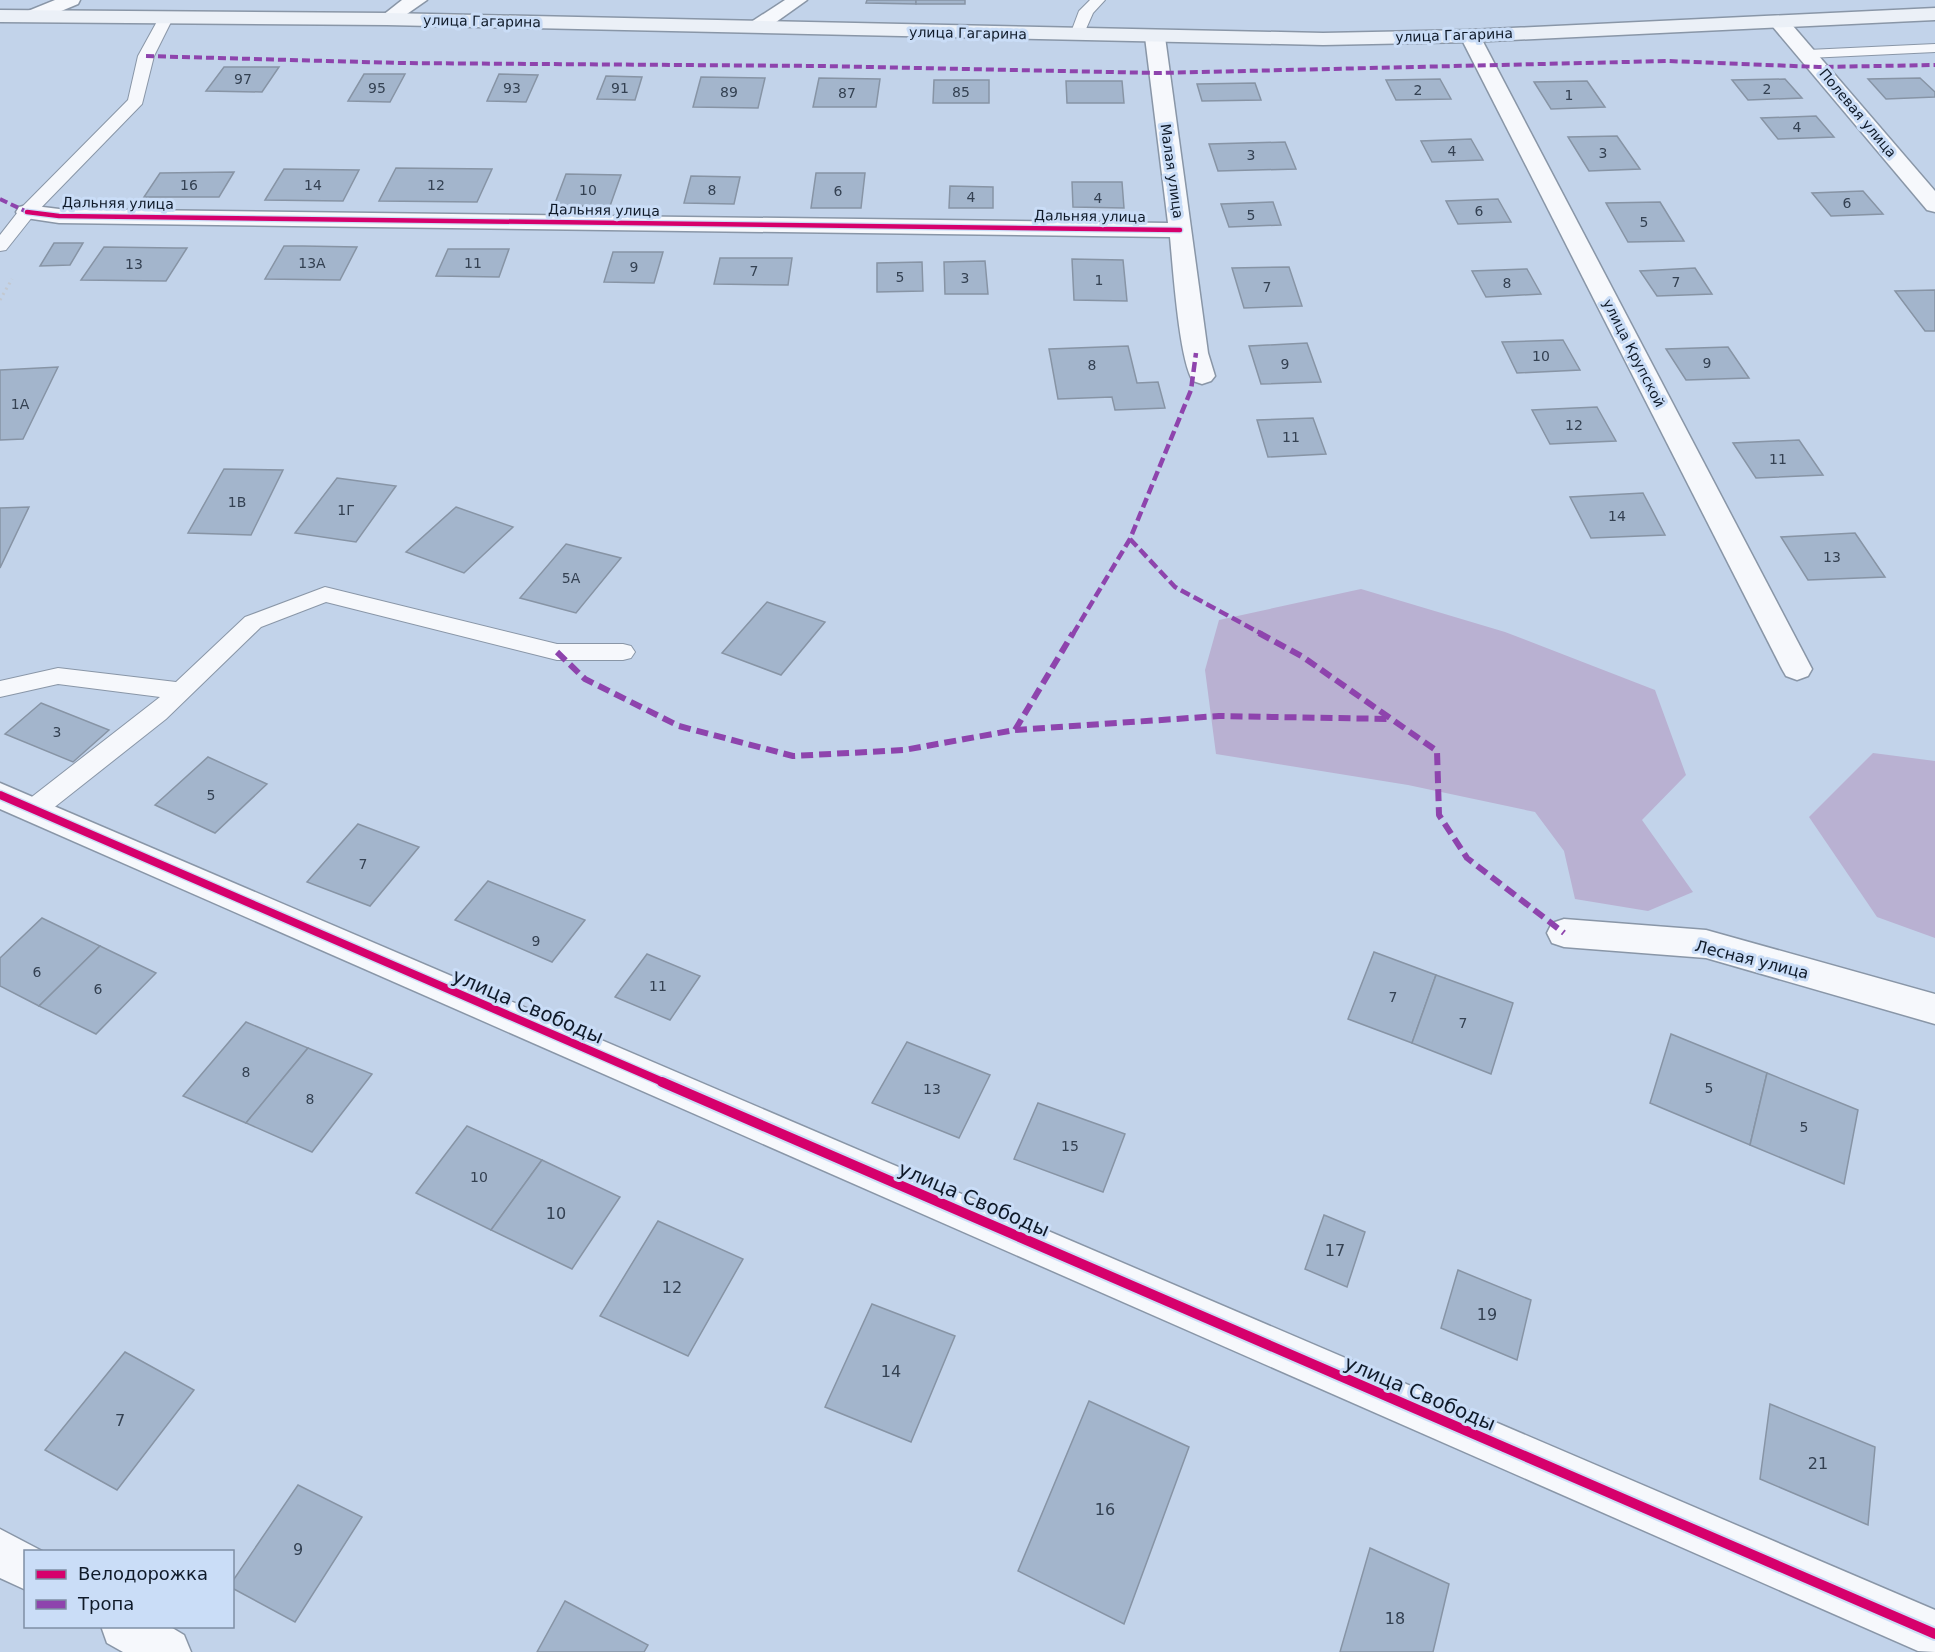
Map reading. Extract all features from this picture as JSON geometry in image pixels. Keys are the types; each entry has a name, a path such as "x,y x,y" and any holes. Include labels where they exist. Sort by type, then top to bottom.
{"main road":[{"name":"улица Гагарина","path":"0,16 387,19 1323,39 1470,36 1935,14"}],"street":[{"path":"35,15 70,0"},
{"path":"387,19 404,6 418,0"},
{"path":"755,28 798,0"},
{"name":"Полевая улица","path":"1780,23 1935,205"},
{"name":"улица Крупской","path":"1470,36 1797,669"},
{"name":"Малая улица","path":"1155,37 1196,353 1202,376"},
{"name":"Дальняя улица","path":"27,212 59,216 1180,230"},
{"name":"улица Свободы","path":"17,802 1935,1634"},
{"name":"Лесная улица","path":"1564,933 1706,944 1935,1010"},
{"path":"0,1552 24,1566"},
{"path":"127,1628 166,1652"}],"lane":[{"path":"1077,35 1086,11 1098,0"},
{"path":"0,246 27,212 136,101 146,57 167,16"},
{"path":"1808,54 1935,48"},
{"path":"17,802 158,713 253,622 325,594 557,652 623,652"},
{"path":"0,689 58,676 181,691"}],"shaded area":[{"path":"1361,589 1505,632 1655,690 1686,775 1642,820 1693,892 1648,911 1575,899 1564,851 1535,812 1408,785 1216,754 1205,670 1219,620"},
{"path":"1873,753 1935,761 1935,938 1877,917 1809,817"}],"building":[{"path":"867,0 916,0 916,4 866,3"},
{"path":"916,0 965,0 965,4 916,4"},
{"path":"224,67 279,67 262,92 206,91"},
{"path":"364,74 405,74 390,102 348,101"},
{"path":"499,74 538,75 526,102 487,101"},
{"path":"606,76 642,77 635,100 597,99"},
{"path":"701,77 765,78 758,108 693,107"},
{"path":"819,78 880,79 876,107 813,107"},
{"path":"1920,78 1935,92 1935,97 1886,99 1868,79"},
{"path":"1440,79 1451,99 1396,100 1386,80"},
{"path":"1785,79 1802,98 1748,100 1732,80"},
{"path":"934,80 989,80 989,103 933,103"},
{"path":"1066,81 1122,81 1124,103 1067,103"},
{"path":"1587,81 1605,107 1551,109 1534,82"},
{"path":"1255,83 1261,100 1202,101 1197,84"},
{"path":"1816,116 1834,137 1778,139 1761,118"},
{"path":"1617,136 1640,169 1589,171 1568,137"},
{"path":"1471,139 1483,160 1432,162 1421,141"},
{"path":"1285,142 1296,169 1218,171 1209,144"},
{"path":"396,168 492,169 477,202 379,201"},
{"path":"284,169 359,170 343,201 265,200"},
{"path":"234,172 219,197 144,197 160,173"},
{"path":"816,173 865,173 861,208 811,208"},
{"path":"566,174 621,175 610,206 554,206"},
{"path":"691,176 740,177 734,204 684,203"},
{"path":"1072,182 1122,182 1124,208 1073,207"},
{"path":"950,186 993,187 993,208 949,208"},
{"path":"1863,191 1883,214 1831,216 1812,193"},
{"path":"1498,199 1511,222 1458,224 1446,201"},
{"path":"1273,202 1281,225 1229,227 1221,204"},
{"path":"1660,202 1684,241 1628,242 1606,203"},
{"path":"54,243 83,243 70,265 40,266"},
{"path":"284,246 357,247 340,280 265,279"},
{"path":"104,247 187,248 166,281 81,280"},
{"path":"448,249 509,249 499,277 436,276"},
{"path":"613,252 663,252 654,283 604,282"},
{"path":"720,258 792,258 788,285 714,284"},
{"path":"1072,259 1123,260 1127,301 1074,300"},
{"path":"985,261 988,294 945,294 944,262"},
{"path":"922,262 923,291 877,292 877,263"},
{"path":"1289,267 1302,306 1244,308 1232,268"},
{"path":"1695,268 1712,294 1657,296 1640,271"},
{"path":"1527,269 1541,294 1486,297 1472,271"},
{"path":"1935,290 1935,331 1925,331 1895,291"},
{"path":"1563,340 1580,370 1517,373 1502,342"},
{"path":"1307,343 1321,382 1261,384 1249,346"},
{"path":"1128,346 1137,383 1158,382 1165,408 1115,410 1112,397 1058,399 1049,349"},
{"path":"1728,347 1749,378 1686,380 1666,349"},
{"path":"58,367 23,439 0,440 0,370"},
{"path":"1597,407 1616,441 1550,444 1532,410"},
{"path":"1313,418 1326,454 1268,457 1257,420"},
{"path":"1799,440 1823,475 1756,478 1733,443"},
{"path":"224,469 283,470 251,535 188,533"},
{"path":"337,478 396,486 356,542 295,533"},
{"path":"1643,493 1665,535 1591,538 1570,497"},
{"path":"29,507 0,568 0,508"},
{"path":"456,507 513,527 464,573 406,552"},
{"path":"1855,533 1885,577 1808,580 1781,537"},
{"path":"566,544 621,558 576,613 520,598"},
{"path":"767,602 825,622 781,675 722,653"},
{"path":"41,703 109,730 73,762 5,734"},
{"path":"208,757 267,784 215,833 155,805"},
{"path":"358,824 419,847 370,906 307,882"},
{"path":"488,881 585,920 552,962 455,920"},
{"path":"42,918 100,946 39,1006 0,986 0,958"},
{"path":"100,946 156,973 96,1034 39,1006"},
{"path":"1374,952 1436,975 1412,1043 1348,1019"},
{"path":"647,954 700,976 670,1020 615,997"},
{"path":"1436,975 1513,1003 1491,1074 1412,1043"},
{"path":"246,1022 308,1048 246,1123 183,1096"},
{"path":"1671,1034 1767,1073 1750,1145 1650,1103"},
{"path":"907,1042 990,1075 959,1138 872,1103"},
{"path":"308,1048 372,1074 312,1152 246,1123"},
{"path":"1767,1073 1858,1110 1844,1184 1750,1145"},
{"path":"1038,1103 1125,1134 1103,1192 1014,1159"},
{"path":"467,1126 542,1160 491,1230 416,1193"},
{"path":"542,1160 620,1197 572,1269 491,1230"},
{"path":"1324,1215 1365,1232 1347,1287 1305,1269"},
{"path":"658,1221 743,1259 688,1356 600,1316"},
{"path":"1458,1270 1531,1300 1517,1360 1441,1328"},
{"path":"872,1304 955,1336 911,1442 825,1407"},
{"path":"125,1352 194,1390 117,1490 45,1450"},
{"path":"1089,1401 1189,1447 1124,1624 1018,1571"},
{"path":"1770,1404 1875,1447 1868,1525 1760,1479"},
{"path":"298,1485 362,1517 295,1622 234,1589 234,1579"},
{"path":"1370,1548 1449,1584 1433,1652 1340,1652"},
{"path":"565,1601 648,1645 644,1652 537,1652"}],"marked path":[{"path":"146,56 400,63 820,66 1159,73 1668,61 1819,67 1935,65"},
{"path":"0,199 27,212"},
{"path":"557,652 585,679 679,726 793,756 904,750 1015,730 1130,539 1191,390 1196,353"},
{"path":"1130,539 1175,587 1303,657 1437,751 1439,815 1467,858 1564,933"},
{"path":"1015,730 1219,716 1392,719"}],"cycle path":[{"path":"27,212 59,216 1180,230"},
{"path":"0,795 1935,1634"}]}
